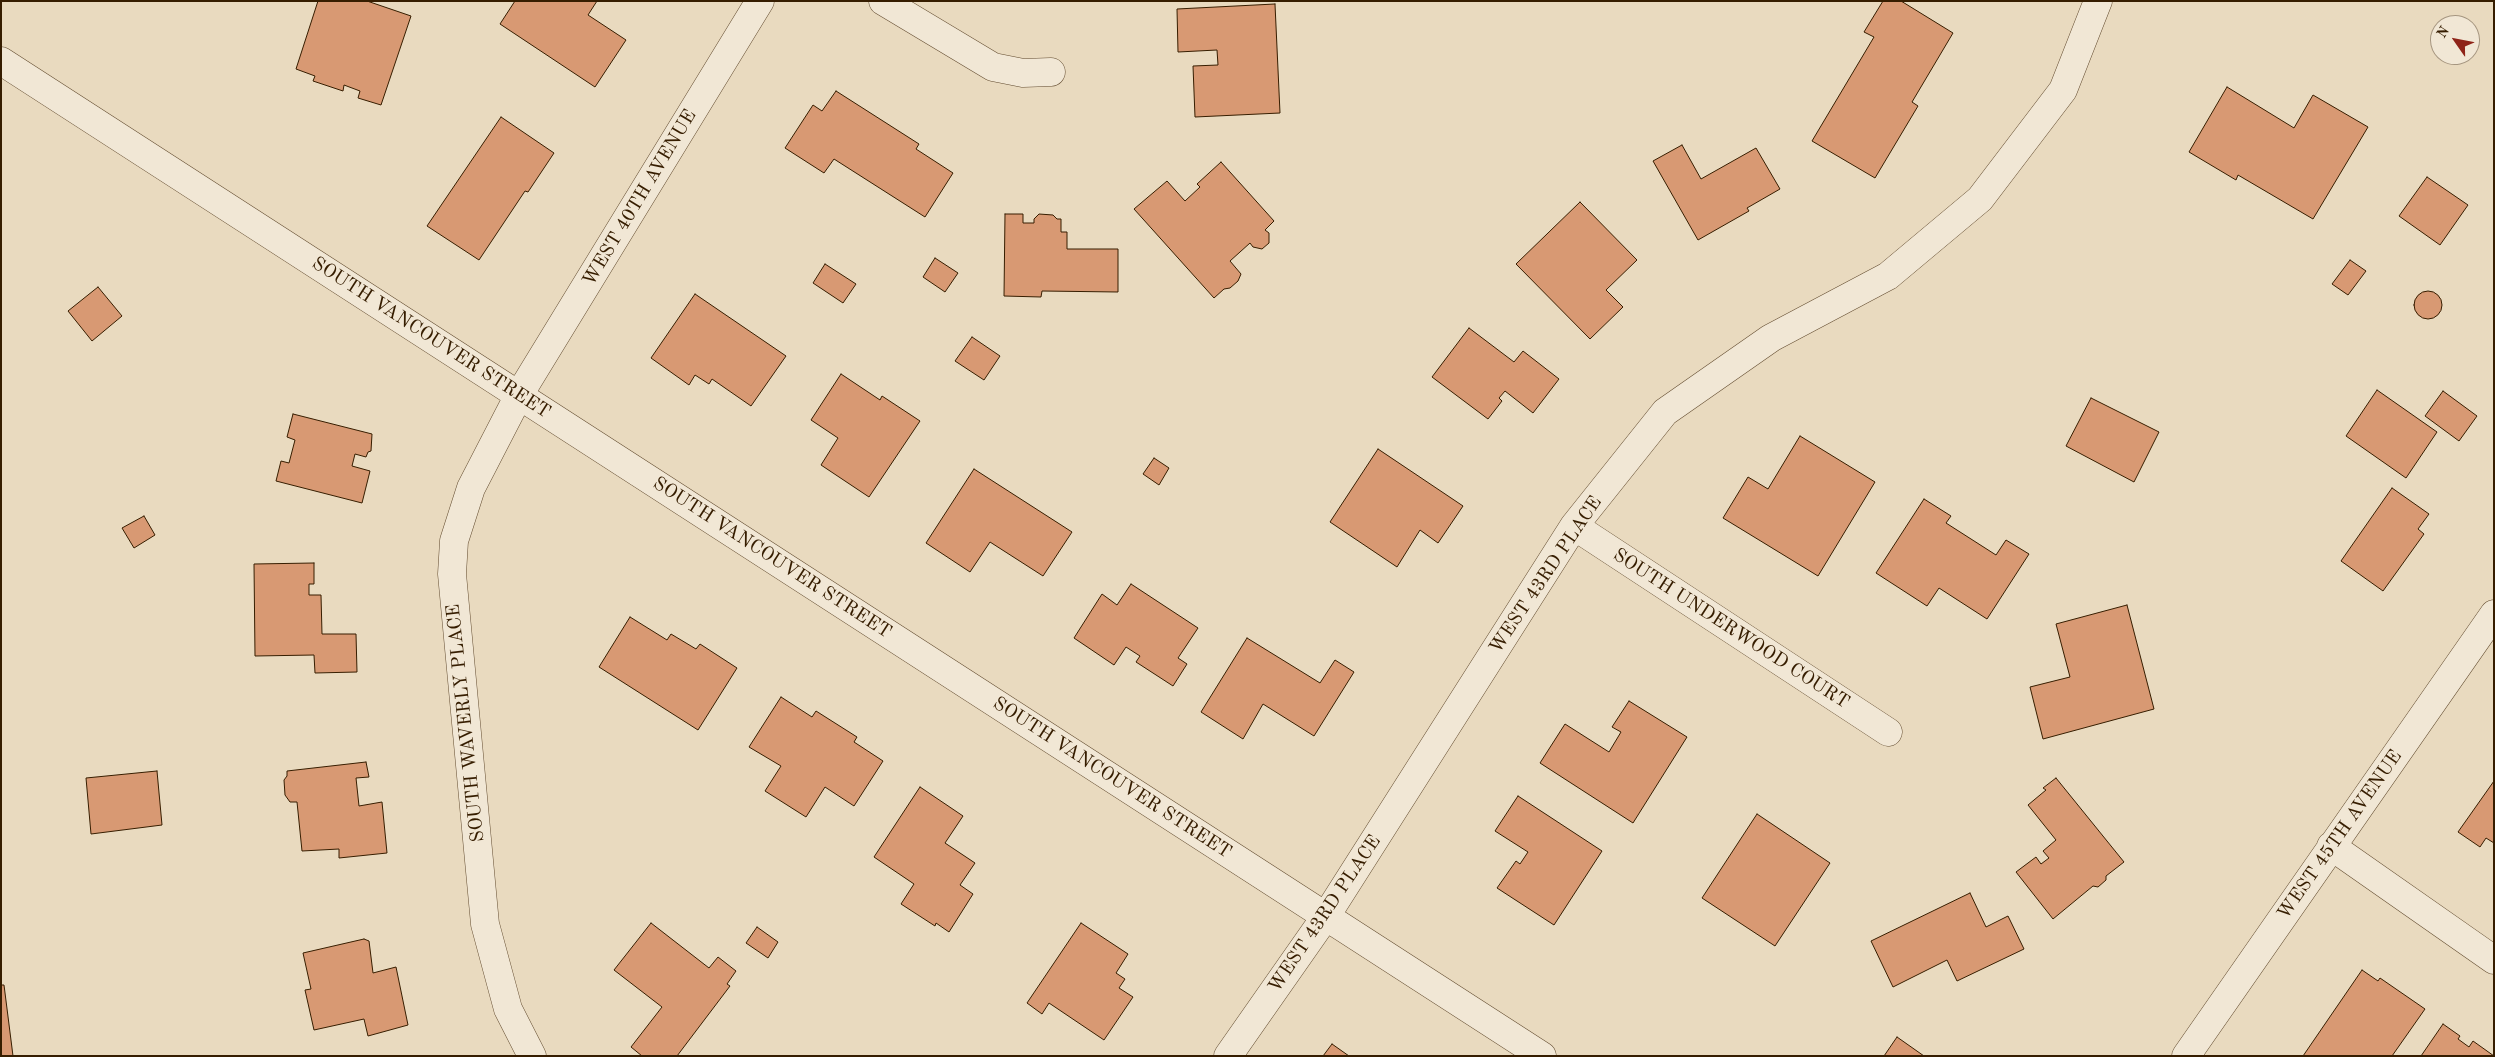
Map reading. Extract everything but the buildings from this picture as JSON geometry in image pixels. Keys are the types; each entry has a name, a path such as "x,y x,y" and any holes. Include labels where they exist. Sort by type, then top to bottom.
{"street":[{"name":"WEST 40TH AVENUE","path":"519,395 760,1"},
{"path":"883,1 993,67 1022,73 1051,72"},
{"name":"WEST 43RD PLACE","path":"1228,1056 1326,916 1574,526 1665,412 1771,338 1888,276 1980,199 2063,90 2098,1"},
{"name":"SOUTH VANCOUVER STREET","path":"1,60 1542,1056"},
{"name":"SOUTH WAVERLY PLACE","path":"519,395 471,488 454,541 452,574 485,924 508,1008 532,1056"},
{"name":"SOUTH UNDERWOOD COURT","path":"1574,526 1888,732"},
{"name":"WEST 45TH AVENUE","path":"2186,1056 2494,614"},
{"path":"2332,846 2494,960"}]}
